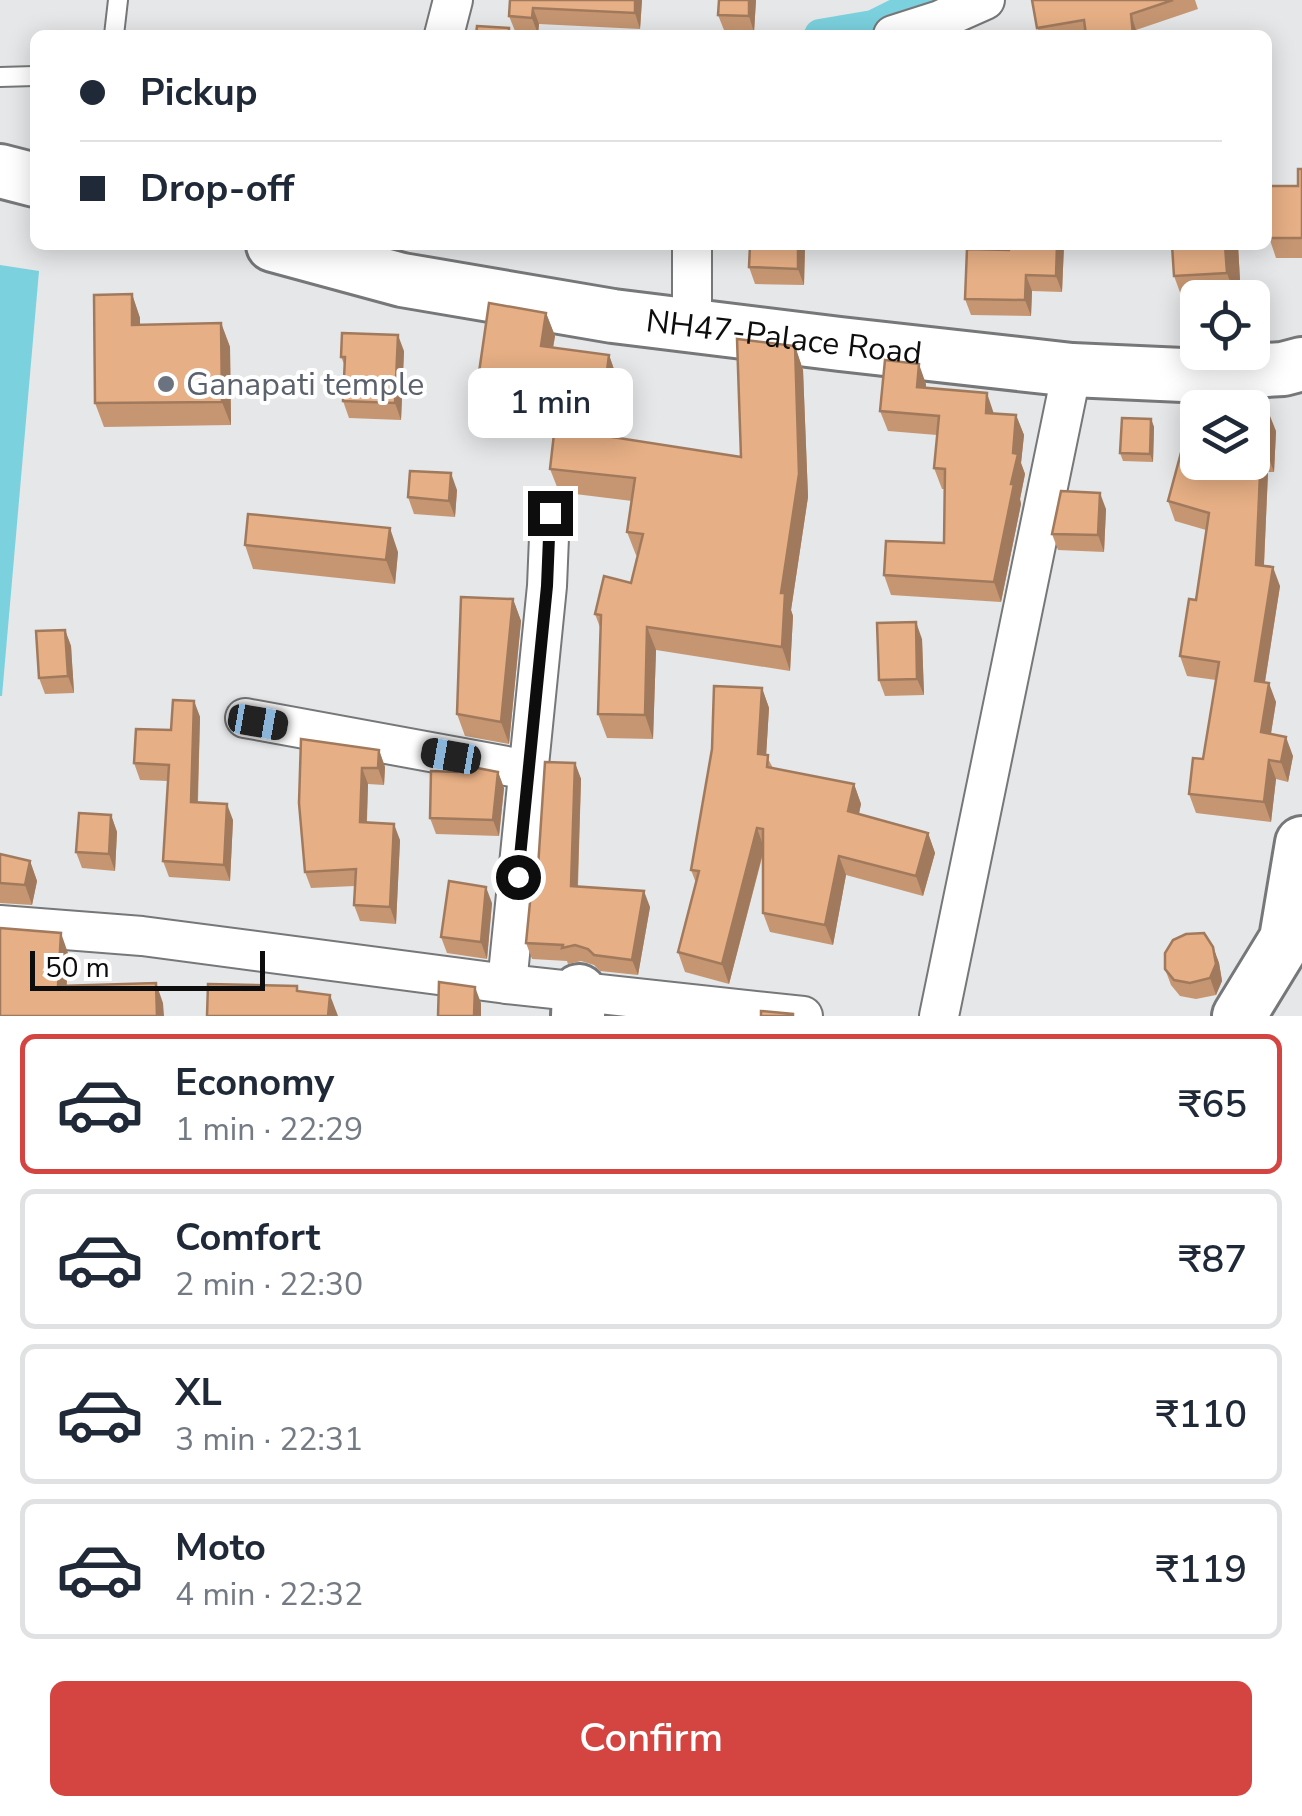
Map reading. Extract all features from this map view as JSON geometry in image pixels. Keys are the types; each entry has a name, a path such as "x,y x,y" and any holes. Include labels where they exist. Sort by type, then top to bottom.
{"main road":[{"path":"0,171 30,179"},
{"name":"NH47-Palace Road","path":"312,250 404,262 692,326 1072,370 1182,375 1302,364"},
{"path":"1240,1016 1294,952 1302,844"}],"street":[{"path":"445,30 453,0"},
{"path":"909,30 984,0"},
{"path":"692,250 692,326"},
{"path":"939,1016 1072,370"},
{"path":"507,984 547,586 550,513"},
{"path":"245,718 528,770"},
{"path":"0,925 142,936 507,984 579,1004 803,1016"}],"lane":[{"path":"115,30 118,0"},
{"path":"0,77 30,76"}],"water":[{"path":"0,265 39,271 2,696 0,696"}],"building":[{"path":"510,0 635,0 635,13 533,8 532,18 509,16"},
{"path":"719,0 749,0 749,16 718,15"},
{"path":"1032,0 1173,0 1131,14 1133,30 1085,30 1084,20 1037,28"},
{"path":"477,26 509,28 509,30 477,30"},
{"path":"1298,169 1302,169 1302,238 1272,238 1272,186 1298,186"},
{"path":"750,250 798,250 798,269 749,267"},
{"path":"967,250 1057,250 1056,276 1026,275 1025,300 965,299"},
{"path":"1172,250 1225,250 1227,273 1174,276"},
{"path":"132,294 132,325 221,323 222,402 95,403 94,295"},
{"path":"489,303 546,313 541,346 609,355 599,435 741,457 737,339 795,346 799,474 781,593 785,593 782,647 647,627 645,715 598,714 601,615 595,614 604,576 631,583 643,534 627,532 635,478 550,469 559,390 511,382 507,412 474,407"},
{"path":"342,333 398,335 395,403 343,401"},
{"path":"885,360 919,364 917,387 987,393 986,413 1016,415 1013,453 1018,454 994,582 884,575 886,541 944,543 945,469 934,468 939,416 880,411"},
{"path":"1122,418 1151,419 1150,454 1120,453"},
{"path":"1180,456 1180,480 1260,480 1256,565 1273,567 1255,681 1269,683 1261,732 1286,737 1281,762 1269,760 1264,802 1189,794 1193,758 1203,759 1219,662 1180,656 1189,599 1196,600 1209,513 1168,501"},
{"path":"410,471 451,473 449,501 408,497"},
{"path":"1061,491 1100,493 1098,535 1052,534"},
{"path":"248,514 390,528 386,560 245,545"},
{"path":"461,597 513,599 501,722 457,714"},
{"path":"916,622 917,679 879,680 877,623"},
{"path":"65,630 68,676 39,678 36,631"},
{"path":"714,686 762,688 758,754 768,755 767,767 854,784 848,811 928,833 916,876 839,856 825,925 763,913 763,829 757,828 722,964 678,952 699,871 691,870 712,749"},
{"path":"173,700 194,701 191,802 227,804 224,865 163,861 169,765 134,763 136,729 171,730"},
{"path":"301,739 379,750 378,768 362,768 360,822 394,824 390,907 354,905 356,869 305,872 299,803"},
{"path":"545,762 575,763 571,886 644,891 632,960 594,955 575,945 562,948 563,945 526,943 532,882 537,882"},
{"path":"457,764 498,772 493,820 430,818 431,771 457,772"},
{"path":"79,813 111,815 109,854 76,852"},
{"path":"0,854 30,861 25,885 0,883"},
{"path":"449,881 486,887 481,942 441,937"},
{"path":"0,928 61,933 58,986 156,983 157,1016 0,1016"},
{"path":"1204,933 1213,947 1216,964 1210,978 1190,983 1174,980 1165,969 1165,953 1173,940"},
{"path":"439,982 475,987 474,1016 438,1016"},
{"path":"208,984 297,986 297,991 330,995 328,1016 207,1016"},
{"path":"761,1011 793,1014 793,1016 761,1016"}],"waterway":[{"path":"849,30 873,26 926,0"}],"place":[{"name":"Ganapati temple","path":"166,384"}],"route":[{"path":"518,877 547,586 550,513"}]}
